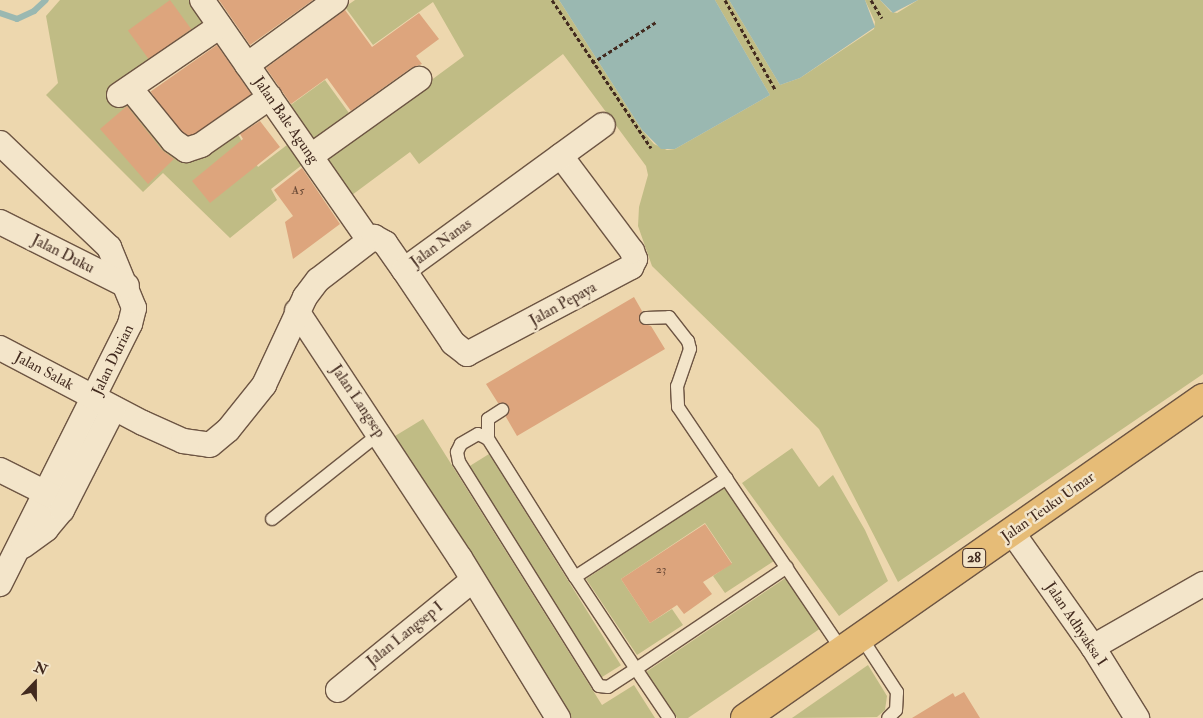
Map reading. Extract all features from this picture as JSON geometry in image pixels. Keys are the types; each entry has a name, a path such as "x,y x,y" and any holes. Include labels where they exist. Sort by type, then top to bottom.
{"highway":[{"name":"Jalan Teuku Umar","path":"755,715 851,643 1203,398"}],"street":[{"name":"Jalan Bale Agung","path":"202,0 369,240"},
{"path":"247,65 336,0"},
{"path":"220,26 124,92 173,141 186,150 202,145 270,97"},
{"path":"311,156 419,79"},
{"name":"Jalan Nanas","path":"369,240 382,239 404,270 603,125"},
{"name":"Jalan Durian","path":"0,143 109,248 126,286 134,316 104,403 56,498 17,550 0,584"},
{"name":"Jalan Pepaya","path":"404,270 453,343 467,354 631,267 635,259 632,251 561,156"},
{"name":"Jalan Duku","path":"0,222 126,286"},
{"path":"104,403 183,441 203,446 215,443 269,377 297,311 318,280 369,240"},
{"name":"Jalan Langsep","path":"297,311 380,433 558,718"},
{"name":"Jalan Salak","path":"0,348 104,403"},
{"path":"0,470 56,498"},
{"name":"Jalan Adhyaksa I","path":"1012,532 1093,647 1137,718"},
{"name":"Jalan Langsep I","path":"338,690 473,580"},
{"path":"1093,647 1203,584"}],"lane":[{"path":"646,318 670,317 688,340 690,349 678,386 678,407 788,567 851,643 897,692 896,710 888,718"},
{"path":"488,439 488,419 502,410"},
{"path":"272,519 380,433"},
{"path":"669,718 636,669 575,577 488,439 483,435 473,436 461,444 457,458 595,683 608,687 636,669 788,567"},
{"path":"575,577 727,478"}],"path":[{"path":"552,0 592,63 651,148"},
{"path":"725,0 775,88"},
{"path":"871,0 882,18"},
{"path":"592,63 656,22"}],"shaded area":[{"path":"60,0 194,0 210,23 114,90 178,157 187,160 195,160 237,133 258,167 287,145 302,165 271,189 277,200 230,238 163,173 143,192 46,95 58,83 46,16"},
{"path":"355,0 559,0 642,130 654,144 667,150 675,149 770,95 715,0 729,0 780,85 800,78 874,29 875,22 865,0 880,0 891,12 897,13 918,0 1203,0 1203,374 898,582 819,429 652,266 638,226 639,207 648,175 646,166 563,54 419,164 410,152 352,195 324,159 464,56 433,2 373,45 345,7"},
{"path":"325,80 352,117 315,144 288,107"},
{"path":"423,419 602,705 634,685 655,718 572,718 395,436"},
{"path":"792,448 819,487 833,475 865,530 888,581 839,616 742,483"},
{"path":"489,454 621,665 599,679 467,468"},
{"path":"724,487 774,561 725,593 713,576 732,563 705,523 621,579 650,623 672,609 683,625 637,655 586,579"},
{"path":"787,577 821,628 688,718 677,718 646,672"},
{"path":"868,665 887,696 885,710 877,717 792,718"}],"water":[{"path":"559,0 715,0 770,95 675,149 661,149 642,130"},
{"path":"729,0 865,0 875,27 800,78 780,85"},
{"path":"880,0 918,0 893,13"}],"building":[{"path":"170,0 191,29 149,60 128,31"},
{"path":"219,0 313,0 250,45"},
{"path":"345,10 372,47 419,13 439,39 416,56 422,64 411,68 351,111 327,78 291,104 266,68"},
{"path":"217,45 251,94 185,141 151,91"},
{"path":"127,106 162,150 174,159 148,184 100,129"},
{"path":"260,121 280,147 210,203 192,181 243,139 240,134"},
{"path":"302,168 340,224 293,259 285,222 293,216 274,190"},
{"path":"634,297 642,311 639,322 651,326 665,349 517,436 506,417 509,406 498,403 486,384"},
{"path":"705,524 732,564 703,582 712,594 684,614 677,605 650,623 621,579"},
{"path":"964,692 980,718 912,718 953,693 955,697"}],"waterway":[{"path":"0,13 17,19 34,11 46,0"}]}
